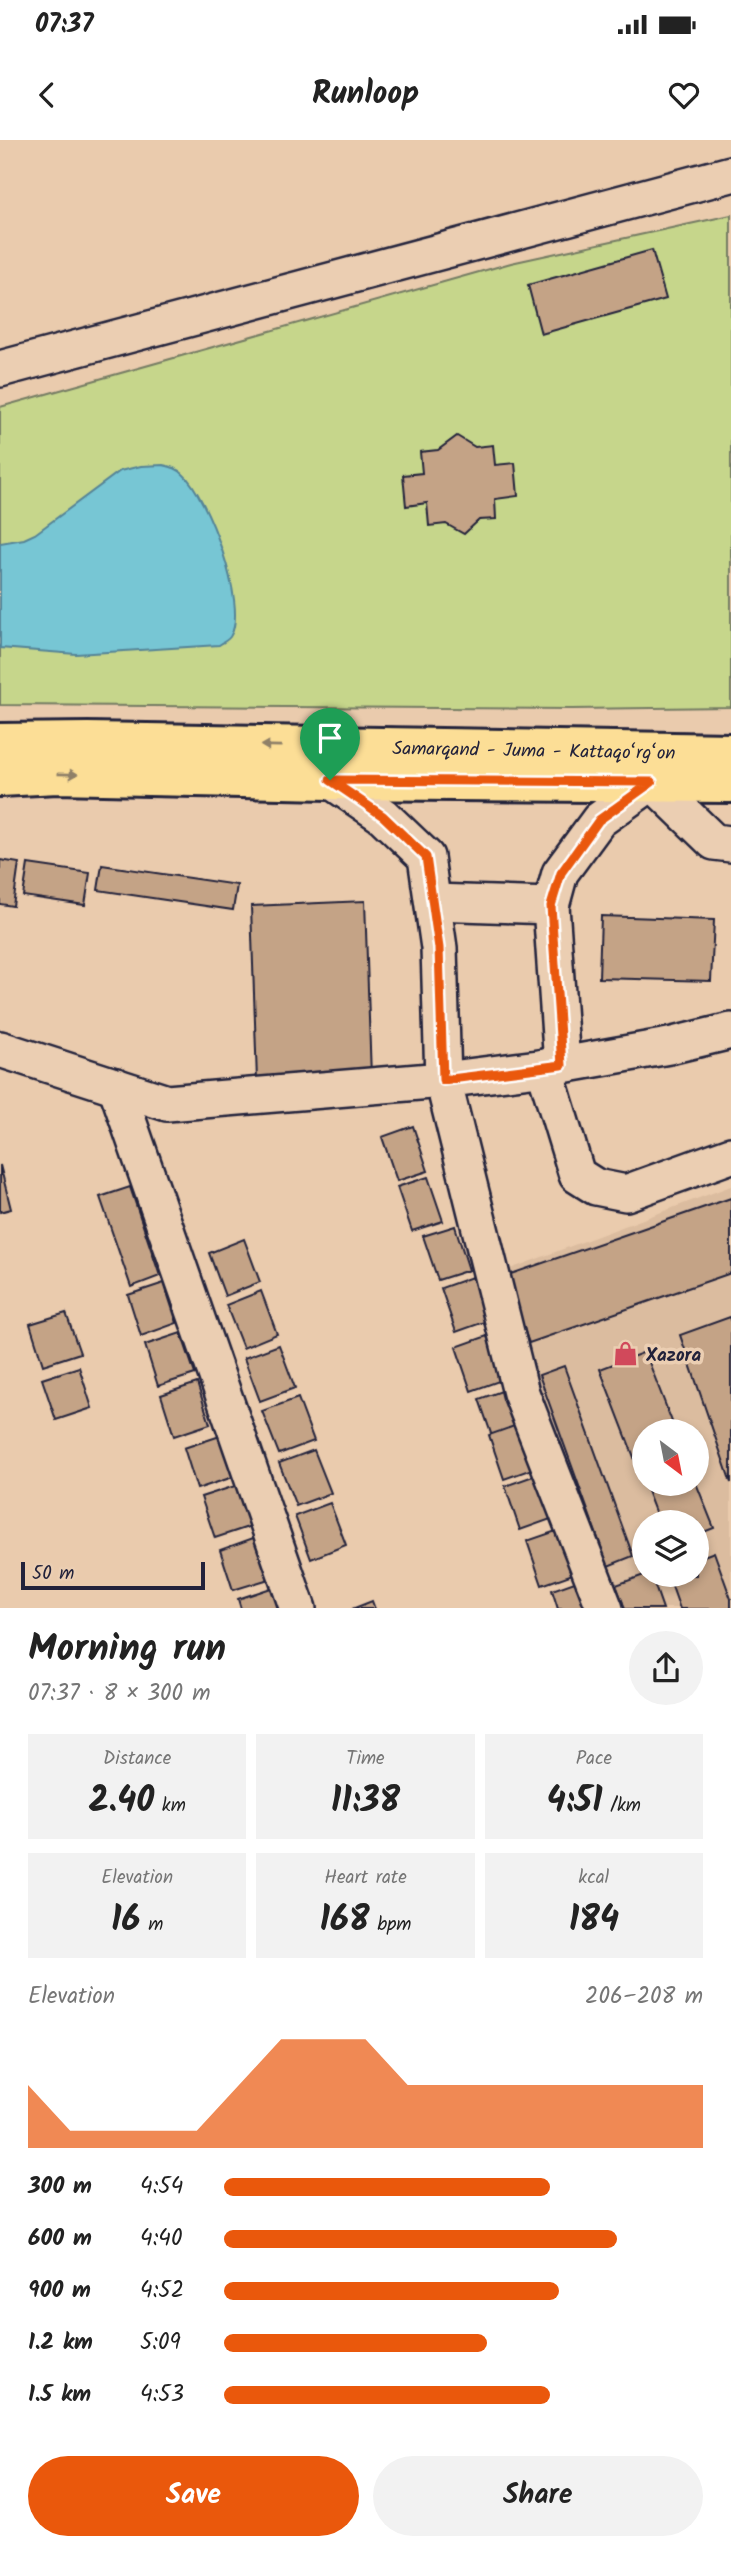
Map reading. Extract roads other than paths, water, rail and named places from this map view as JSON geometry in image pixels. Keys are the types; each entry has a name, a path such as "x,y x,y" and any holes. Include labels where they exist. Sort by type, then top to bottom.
{"main road":[{"name":"Samarqand - Juma - Kattaqo‘rg‘on","path":"0,743 88,741 731,753"},
{"name":"Samarqand - Juma - Kattaqo‘rg‘on","path":"0,777 57,774 330,780 731,783"}],"street":[{"path":"0,369 731,174"},
{"path":"330,780 383,816 426,857 439,948 443,1080 521,1393 605,1608"},
{"path":"731,844 715,842 652,782 599,820 561,873 551,906 553,1066 577,1175 596,1187 626,1193 731,1155"},
{"path":"433,902 551,906"},
{"path":"0,1049 167,1103 443,1080 553,1066 669,1046 731,1031"},
{"path":"116,1086 298,1608"}],"water":[{"path":"163,465 178,470 193,486 213,526 230,576 234,600 235,620 229,638 219,645 76,654 0,648 0,543 24,539 35,534 120,471"}],"place":[{"name":"Xazora","path":"626,1354"}]}
